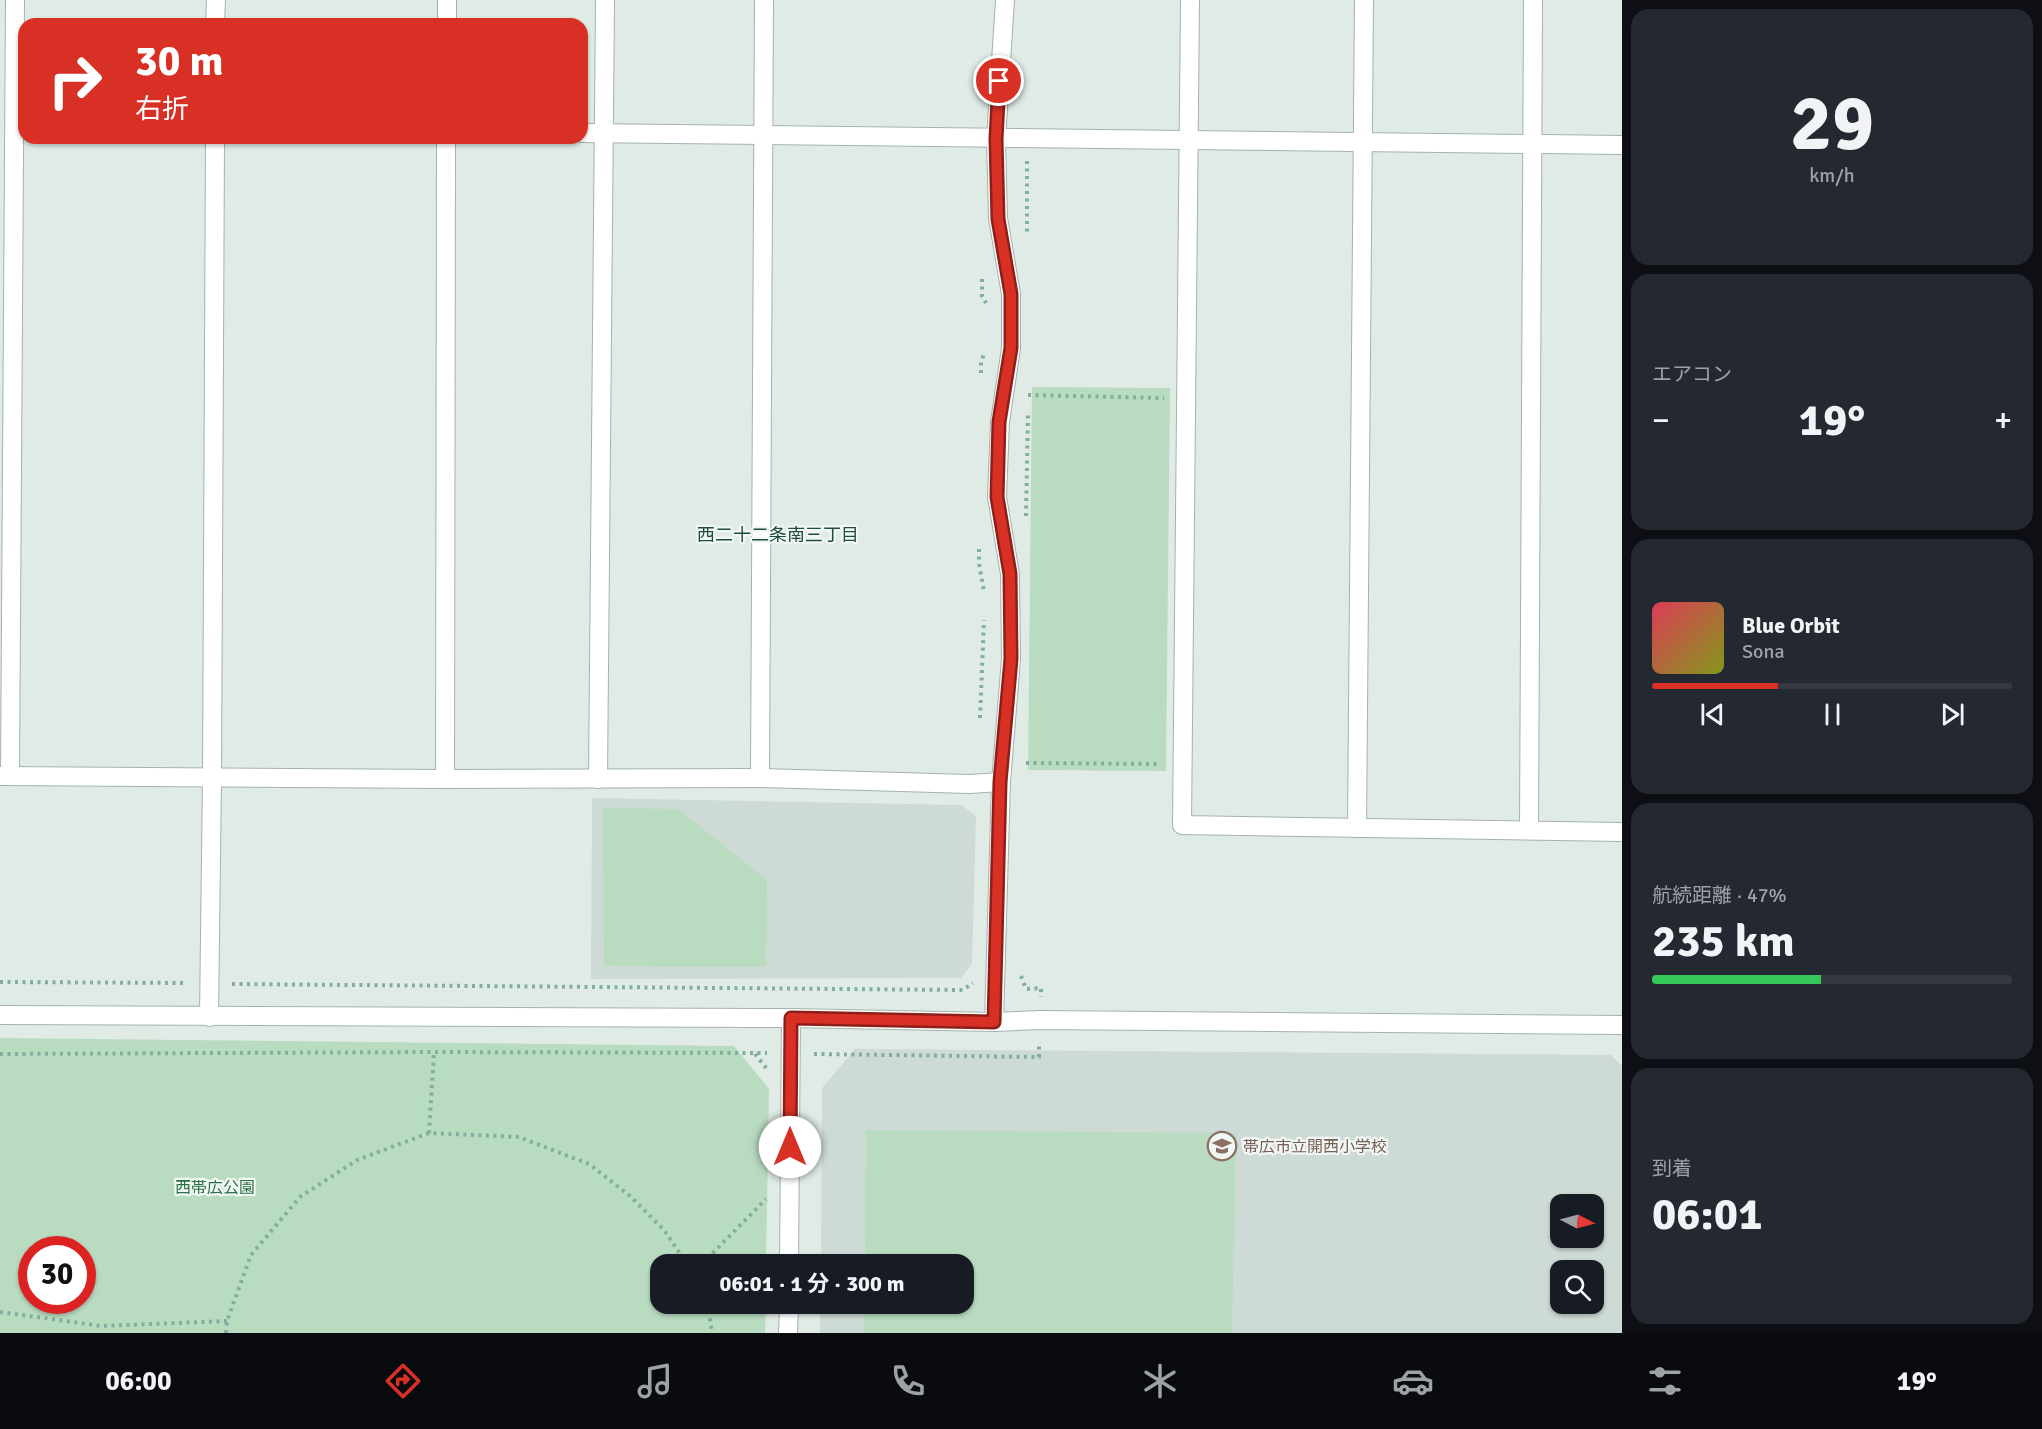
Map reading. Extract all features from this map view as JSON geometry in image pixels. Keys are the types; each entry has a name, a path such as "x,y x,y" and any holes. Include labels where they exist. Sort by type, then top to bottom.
{"street":[{"path":"15,0 5,776 598,780 760,778 969,784 1000,782"},
{"path":"215,18 216,0"},
{"path":"447,0 447,18"},
{"path":"598,780 605,0"},
{"path":"760,778 764,0"},
{"path":"994,1022 1000,782 1011,659 1010,574 997,497 999,422 1011,348 1011,294 998,219 996,139 1005,0"},
{"path":"1190,0 1182,825 1622,832"},
{"path":"1357,828 1364,0"},
{"path":"1529,830 1533,0"},
{"path":"588,133 1622,145"},
{"path":"209,1017 215,144"},
{"path":"445,779 446,144"},
{"path":"0,1015 1622,1024"},
{"path":"789,1254 791,1018"},
{"path":"788,1333 789,1314"}],"path":[{"path":"1028,395 1185,398"},
{"path":"1024,764 1181,765"},
{"path":"429,1133 434,1052"},
{"path":"0,1054 791,1053"},
{"path":"226,1333 227,1321 251,1255 300,1197 357,1160 429,1133 519,1137 589,1164 630,1196 664,1230 680,1254"},
{"path":"712,1254 770,1195"},
{"path":"0,1312 102,1326 227,1321"},
{"path":"709,1314 712,1333"}],"shaded area":[{"path":"592,798 961,805 976,816 972,964 961,978 591,979"},
{"name":"帯広市立開西小学校","path":"855,1049 1611,1055 1622,1066 1622,1333 820,1333 820,1314 974,1314 974,1254 821,1254 822,1088"}],"green space":[{"path":"1032,387 1170,388 1166,771 1028,770"},
{"path":"603,808 678,809 767,880 766,967 604,966"},
{"name":"西帯広公園","path":"0,1038 734,1046 769,1089 766,1254 650,1254 650,1314 766,1314 765,1333 0,1333"},
{"path":"866,1130 1236,1133 1232,1333 864,1333 864,1314 974,1314 974,1254 865,1254"}],"place":[{"name":"帯広市立開西小学校","path":"1222,1146"}],"district":[{"name":"西二十二条南三丁目","path":"778,535"}],"route":[{"path":"790,1147 791,1018 994,1022 1000,782 1011,659 1010,574 997,497 999,422 1011,348 1011,294 998,219 996,139 999,81"}]}
